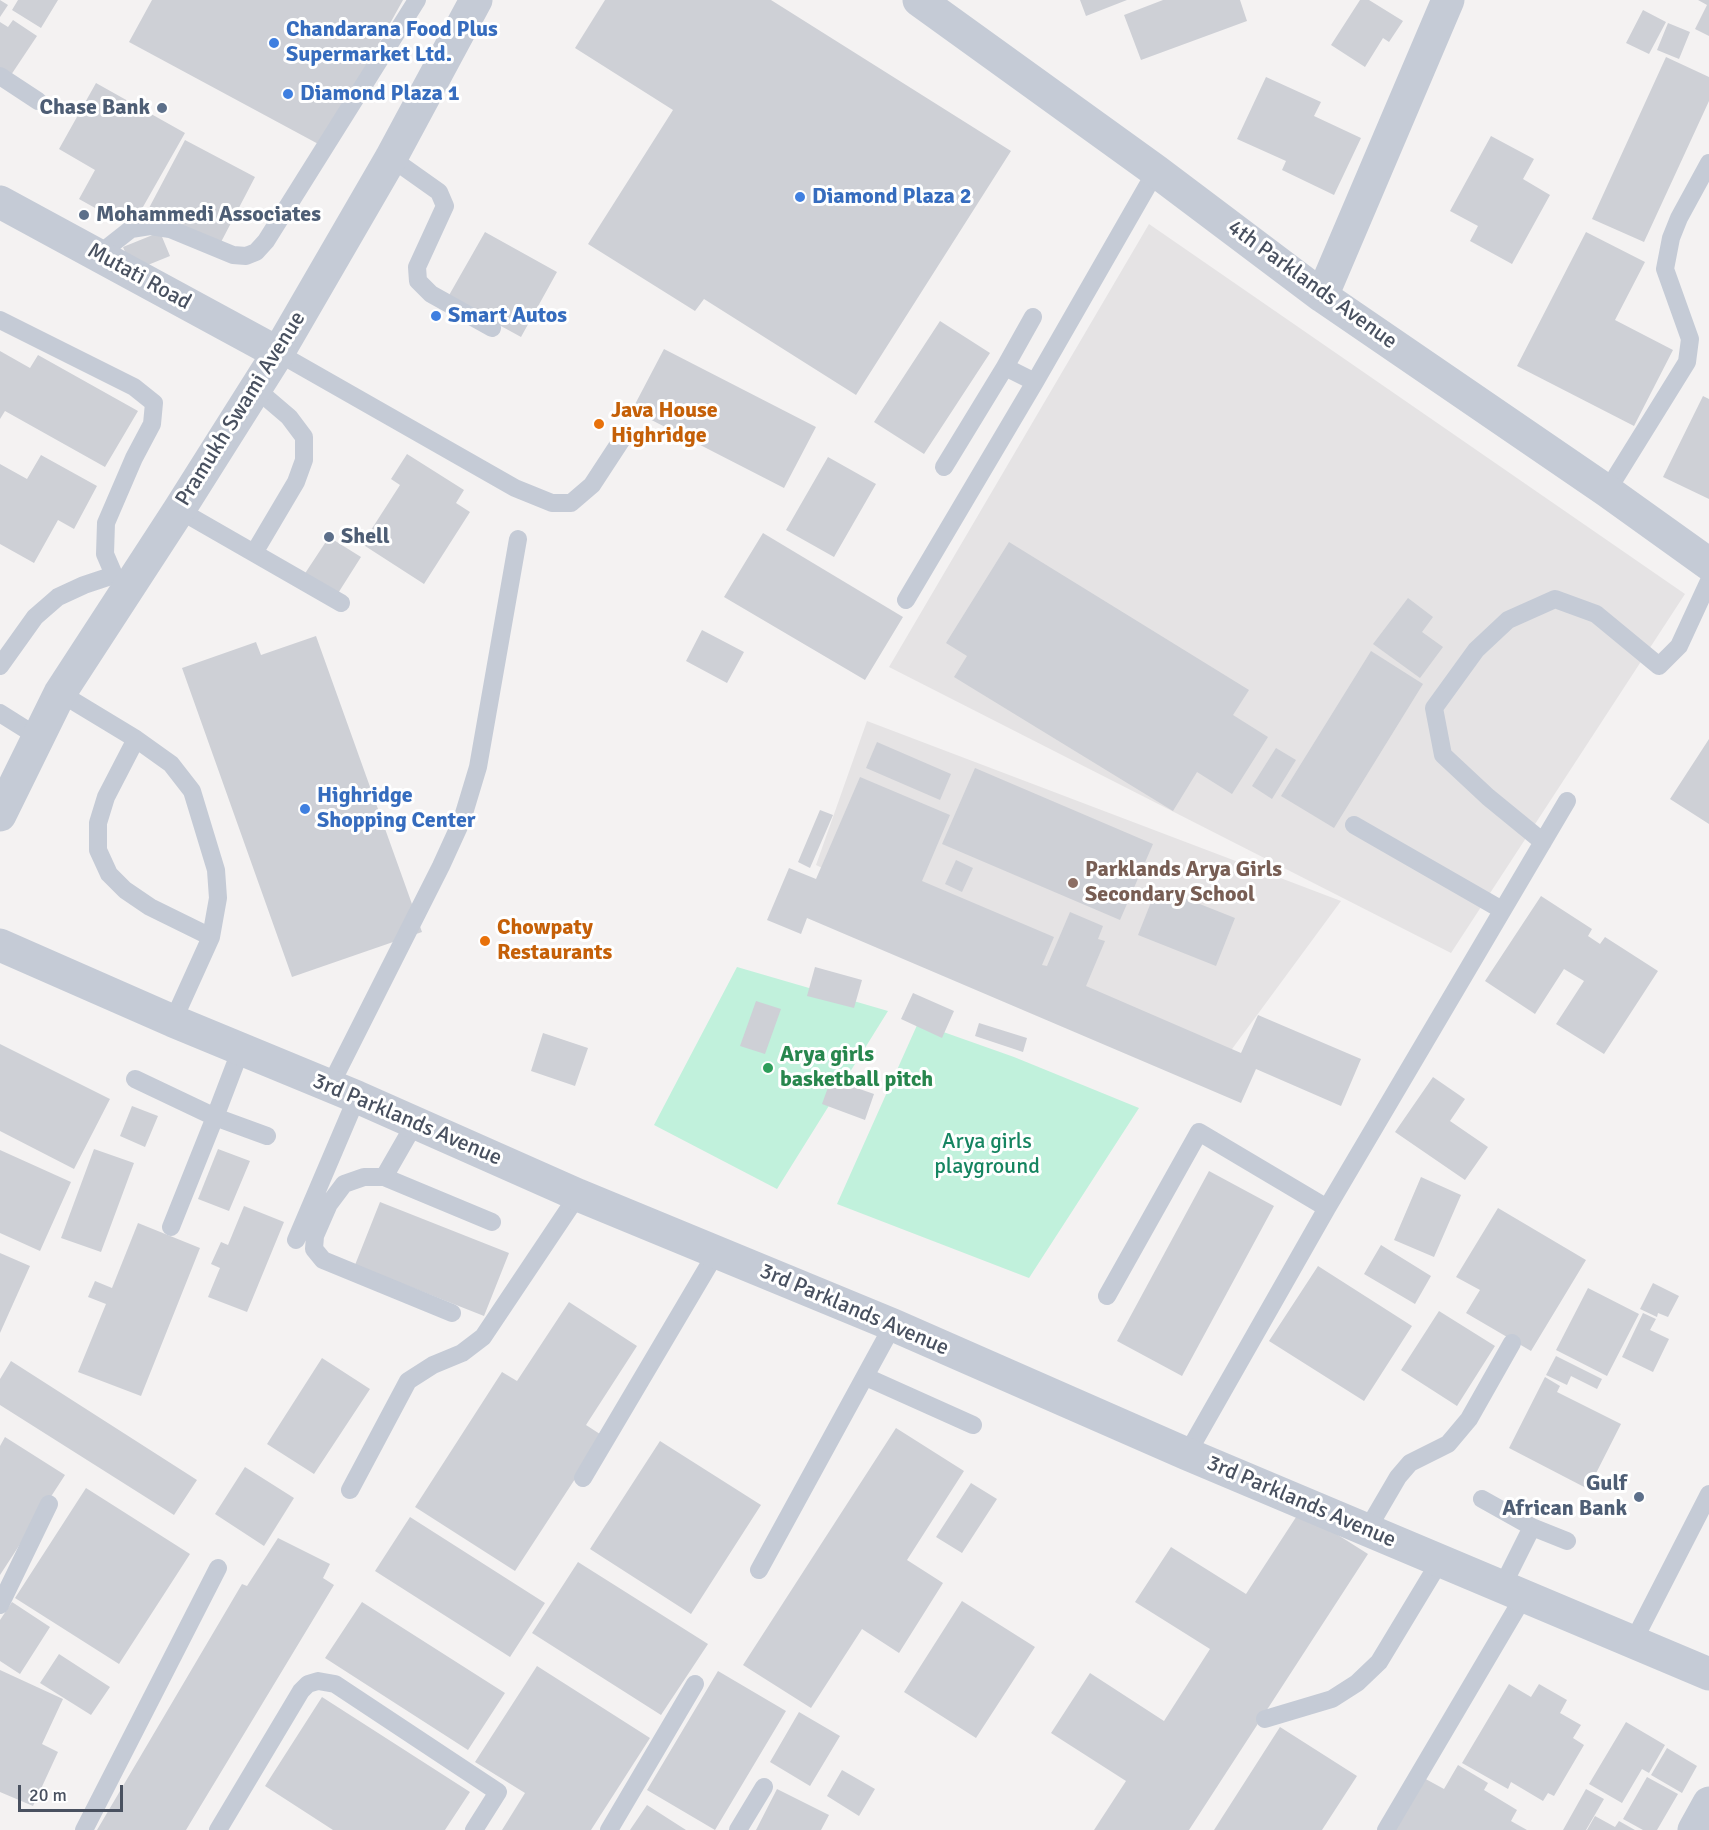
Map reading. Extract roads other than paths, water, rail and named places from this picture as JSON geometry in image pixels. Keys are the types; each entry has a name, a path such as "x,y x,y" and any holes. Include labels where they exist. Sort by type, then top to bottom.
{"street":[{"name":"4th Parklands Avenue","path":"920,0 1156,171 1322,296 1607,491 1709,564"},
{"path":"1322,296 1448,0"},
{"name":"Pramukh Swami Avenue","path":"0,814 60,693 121,581 179,510 278,353 391,158 468,2"},
{"name":"Mutati Road","path":"0,202 278,353"},
{"name":"3rd Parklands Avenue","path":"0,945 173,1021 344,1091 578,1195 893,1325 1187,1454 1709,1674"},
{"path":"1694,1830 1709,1803"}],"lane":[{"path":"98,255 131,229 150,226 170,229 233,255 246,256 256,252 266,241 417,0"},
{"path":"0,76 38,101"},
{"path":"391,158 440,192 445,206 417,267 418,280 431,294 492,328"},
{"path":"1607,491 1687,362 1690,339 1665,269 1671,238 1679,218 1709,163"},
{"path":"906,600 1156,171"},
{"path":"944,467 1033,317"},
{"path":"0,320 134,387 154,403 152,424 134,458 106,523 105,554 121,581 84,585 58,597 36,617 0,666"},
{"path":"278,353 515,488 552,503 571,502 592,485 626,433"},
{"path":"1005,367 1035,382"},
{"path":"254,553 296,482 304,460 304,437 289,417 255,388"},
{"path":"179,510 341,603"},
{"path":"296,1240 344,1091 462,820 478,767 518,539"},
{"path":"1543,842 1488,797 1443,755 1434,708 1476,650 1508,620 1555,599 1596,614 1659,666 1679,646 1709,581"},
{"path":"60,693 136,739 171,764 192,792 216,870 218,898 211,937 173,1021"},
{"path":"0,713 38,737"},
{"path":"136,739 103,806 98,823 98,850 109,874 125,890 150,907 211,937"},
{"path":"1187,1454 1327,1208 1567,801"},
{"path":"1354,825 1502,910"},
{"path":"171,1227 241,1049"},
{"path":"135,1079 215,1117 267,1136"},
{"path":"384,1177 414,1122"},
{"path":"1107,1296 1199,1132 1327,1208"},
{"path":"452,1313 323,1260 314,1249 315,1236 329,1204 344,1184 364,1177 384,1177 492,1222"},
{"path":"350,1490 408,1382 432,1365 462,1353 483,1337 578,1195"},
{"path":"584,1478 716,1253"},
{"path":"759,1570 893,1325"},
{"path":"1367,1530 1398,1477 1410,1463 1448,1444 1469,1419 1512,1343"},
{"path":"866,1377 973,1425"},
{"path":"1633,1642 1709,1494"},
{"path":"1482,1499 1532,1527 1567,1541"},
{"path":"0,1605 49,1504"},
{"path":"1386,1830 1513,1592 1532,1527"},
{"path":"1265,1719 1332,1699 1357,1683 1379,1662 1440,1561"},
{"path":"84,1830 218,1568"},
{"path":"218,1830 301,1691 308,1684 318,1681 335,1684 498,1791 474,1830"},
{"path":"609,1830 695,1684"},
{"path":"738,1830 764,1787"}],"place":[{"name":"Chandarana Food Plus Supermarket Ltd.","path":"274,43"},
{"name":"Diamond Plaza 1","path":"288,94"},
{"name":"Chase Bank","path":"162,108"},
{"name":"Diamond Plaza 2","path":"800,197"},
{"name":"Mohammedi Associates","path":"84,215"},
{"name":"Smart Autos","path":"436,316"},
{"name":"Java House Highridge","path":"599,424"},
{"name":"Shell","path":"329,537"},
{"name":"Highridge Shopping Center","path":"305,809"},
{"name":"Parklands Arya Girls Secondary School","path":"1073,883"},
{"name":"Chowpaty Restaurants","path":"485,941"},
{"name":"Arya girls basketball pitch","path":"768,1068"},
{"name":"Gulf African Bank","path":"1639,1497"}],"park label":[{"name":"Arya girls playground","path":"987,1154"}]}
